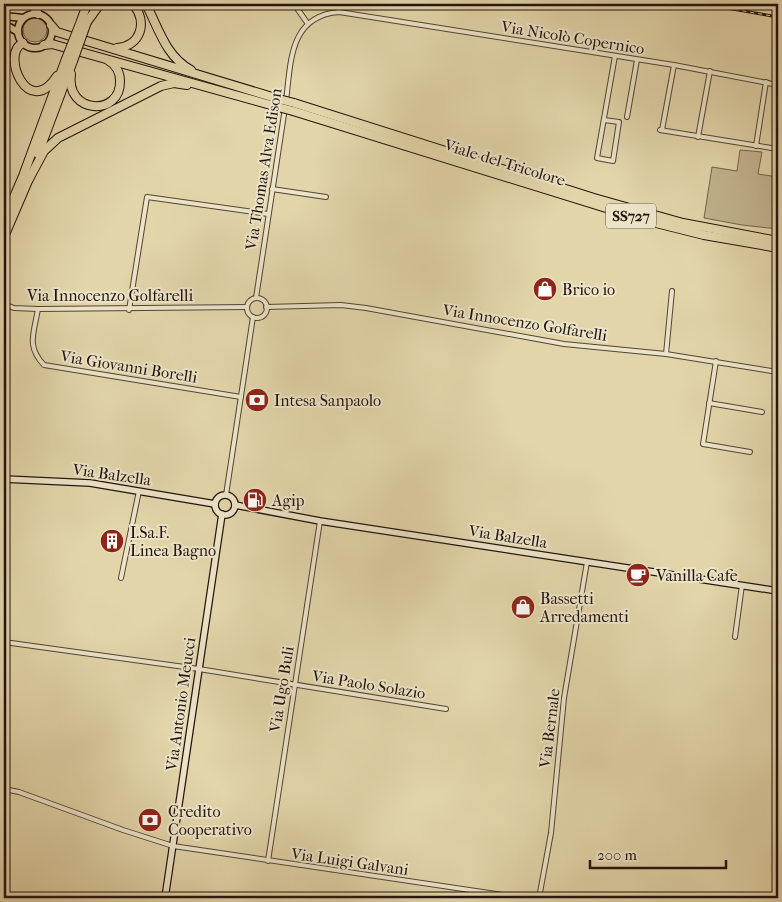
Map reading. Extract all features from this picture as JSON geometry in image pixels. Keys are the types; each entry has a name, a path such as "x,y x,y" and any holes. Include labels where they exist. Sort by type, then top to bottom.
{"highway":[{"path":"32,4 38,14"},
{"path":"82,4 84,21"},
{"path":"4,237 29,179 84,21 87,4"},
{"path":"84,21 94,4"},
{"path":"84,21 100,4"},
{"path":"147,6 169,50 178,61 227,88"},
{"path":"110,48 118,48 134,42 142,27 136,7"},
{"path":"51,25 57,32 227,88"},
{"path":"23,43 14,47 6,64 12,80 22,88 33,91 46,87 70,60"},
{"path":"44,45 52,44 227,88"},
{"path":"70,60 70,79 74,95 80,101 96,107 112,101 120,86 118,70 106,58"},
{"path":"4,220 23,176 59,79 70,60"},
{"path":"29,179 44,151 58,138 154,90 168,84 181,83 211,91 227,88"},
{"name":"Viale del Tricolore","path":"227,88 476,164 648,221 704,235 778,248"},
{"name":"Viale del Tricolore","path":"488,168 683,223 778,241"}],"main road":[{"path":"4,16 23,18 38,14 48,20 51,25 51,36 44,45 34,48 23,43 18,32 4,24"},
{"path":"18,32 23,18"}],"street":[{"path":"294,4 308,24"},
{"name":"Via Nicolò Copernico","path":"294,43 308,24 320,16 338,12 615,56 778,85"},
{"name":"Via Thomas Alva Edison","path":"256,298 294,43"},
{"path":"604,120 619,122 613,161 597,158 615,56"},
{"path":"627,117 637,60"},
{"path":"674,66 661,130 778,150"},
{"path":"698,137 710,72"},
{"path":"756,146 766,82"},
{"path":"272,189 326,197"},
{"path":"129,310 147,197 268,214"},
{"path":"666,354 672,291"},
{"path":"256,298 264,301 266,307 261,317 253,317 248,313 246,307 249,302 256,298"},
{"name":"Via Innocenzo Golfarelli","path":"4,304 14,308 38,309 129,310 246,307"},
{"name":"Via Innocenzo Golfarelli","path":"266,307 341,305 366,308 564,344 666,354 778,372"},
{"name":"Via Giovanni Borelli","path":"38,309 32,345 35,355 44,365 241,397"},
{"path":"226,495 253,317"},
{"path":"716,361 703,444 750,452"},
{"path":"710,403 762,412"},
{"name":"Via Balzella","path":"4,479 90,483 215,504"},
{"path":"121,578 139,491"},
{"path":"226,495 233,500 235,505 231,512 222,514 217,510 215,504 220,496 226,495"},
{"name":"Via Balzella","path":"235,505 320,521 778,590"},
{"name":"Via Antonio Meucci","path":"164,898 222,514"},
{"name":"Via Ugo Buli","path":"268,861 320,521"},
{"name":"Via Bernale","path":"539,898 551,833 564,698 587,562"},
{"path":"735,637 742,585"},
{"name":"Via Paolo Solazio","path":"4,642 294,684 446,709"},
{"name":"Via Luigi Galvani","path":"4,789 19,792 173,846 524,898"}],"shaded area":[{"path":"35,18 44,21 47,30 44,39 35,42 26,39 23,30 26,21"},
{"path":"740,150 762,152 758,174 778,177 778,229 704,218 712,167 737,171"}],"railway":[{"path":"703,4 778,17"}],"place":[{"name":"Brico io","path":"545,289"},
{"name":"Intesa Sanpaolo","path":"257,400"},
{"name":"Agip","path":"255,500"},
{"name":"I.Sa.F. Linea Bagno","path":"112,541"},
{"name":"Vanilla Cafe","path":"638,575"},
{"name":"Bassetti Arredamenti","path":"523,607"},
{"name":"Credito Cooperativo","path":"150,820"}]}
